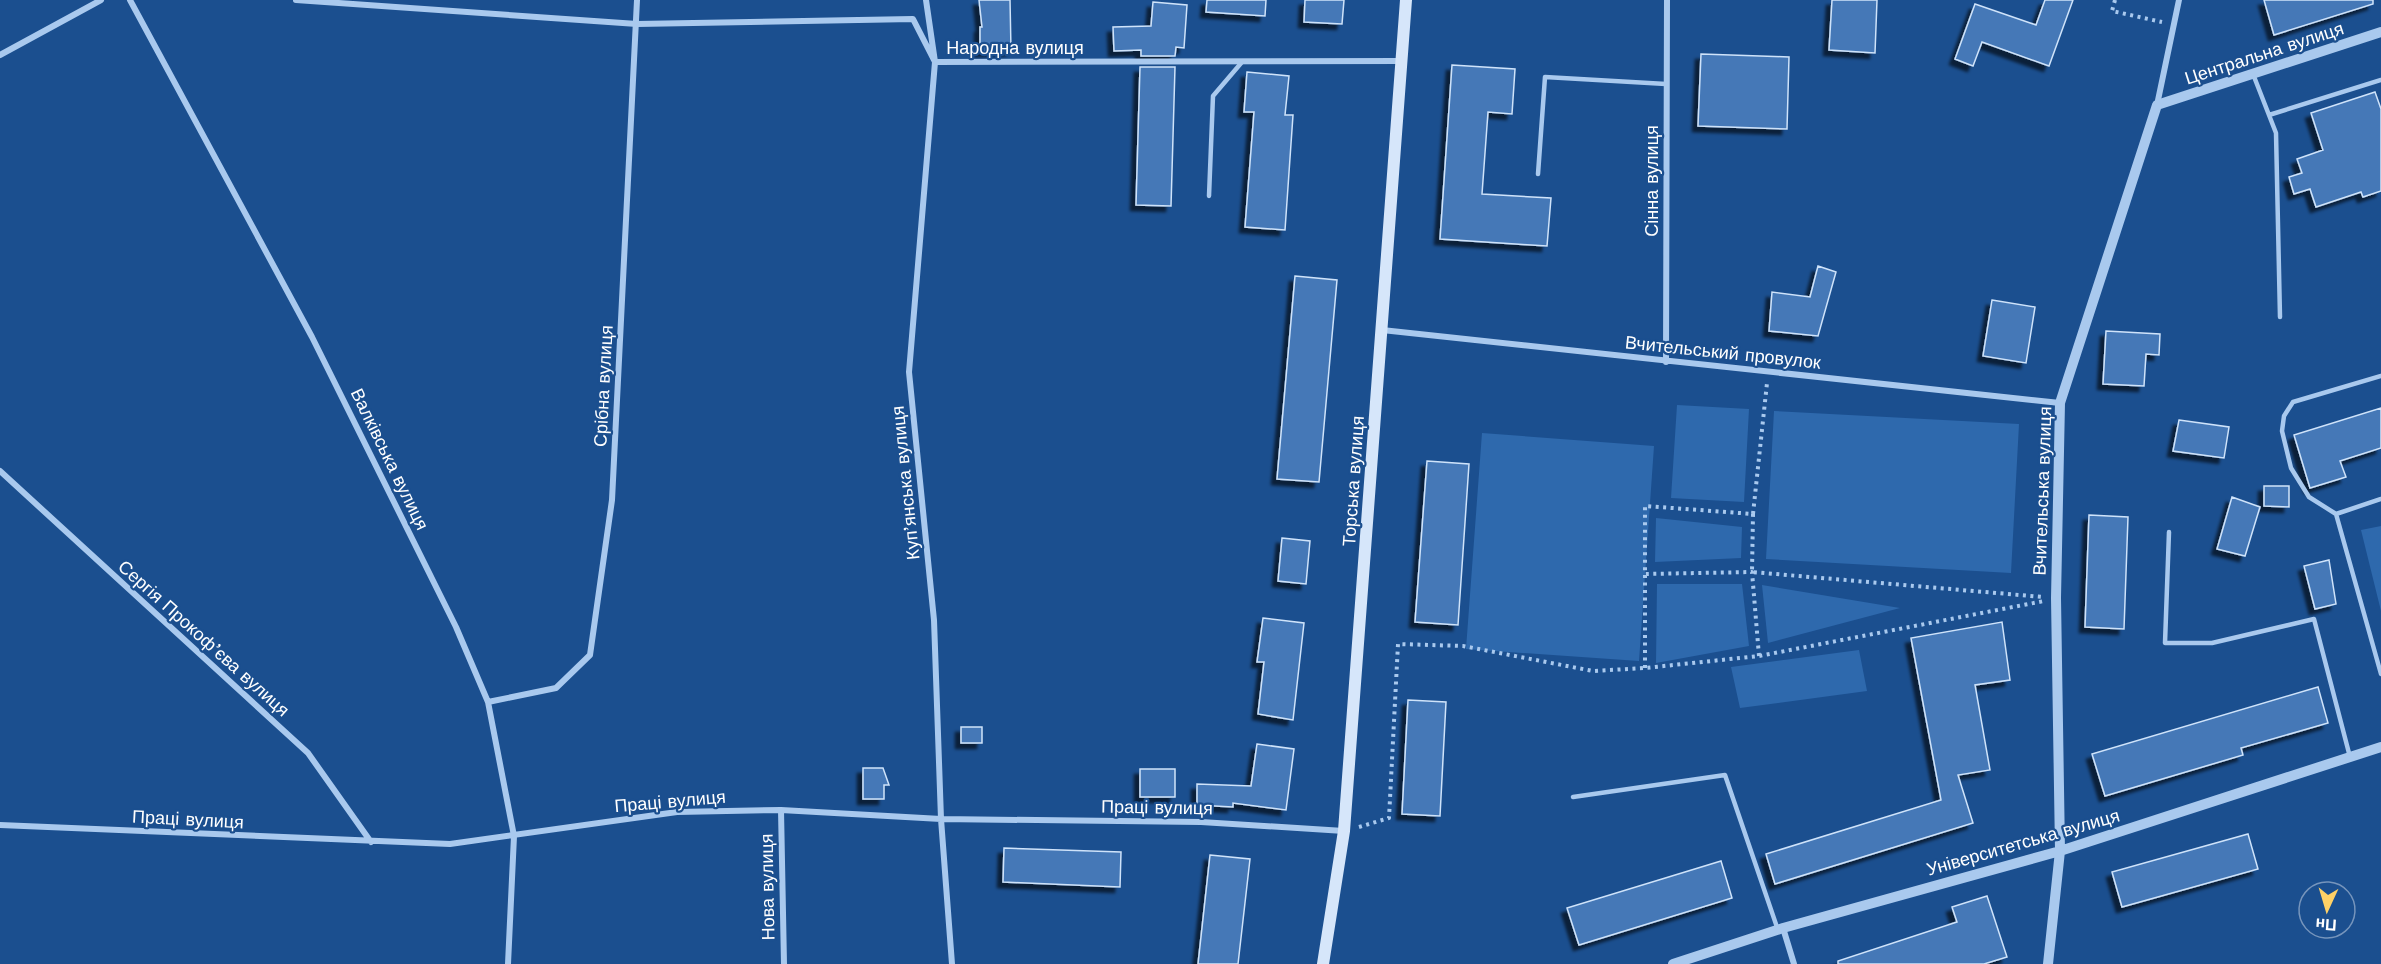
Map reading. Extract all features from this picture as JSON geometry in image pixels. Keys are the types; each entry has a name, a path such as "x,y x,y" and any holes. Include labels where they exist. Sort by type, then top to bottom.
{"main road":[{"name":"Торська вулиця","path":"1323,964 1344,831 1406,0"}],"street":[{"path":"0,56 101,0"},
{"name":"Валківська вулиця","path":"130,0 312,337 456,627 488,702 514,836 508,964"},
{"name":"Народна вулиця","path":"296,0 637,24 913,19 935,62 1401,61"},
{"name":"Срібна вулиця","path":"488,702 556,688 590,655 612,500 637,0"},
{"name":"Куп’янська вулиця","path":"926,0 935,62 909,372 934,620 941,819 952,964"},
{"name":"Сінна вулиця","path":"1666,362 1667,0"},
{"name":"Вчительська вулиця","path":"2048,964 2060,850 2056,598 2060,403 2157,105 2179,0"},
{"name":"Центральна вулиця","path":"2157,105 2381,32"},
{"name":"Вчительський провулок","path":"1382,330 2060,403"},
{"name":"Сергія Прокоф’єва вулиця","path":"0,471 308,753 371,842"},
{"name":"Університетська вулиця","path":"1673,964 1781,929 2060,850 2381,747"},
{"name":"Праці вулиця","path":"0,825 450,844 677,812 781,810 941,819 1201,822 1344,831"},
{"name":"Нова вулиця","path":"781,810 784,964"},
{"path":"1781,929 1794,964"}],"lane":[{"path":"1209,196 1213,96 1242,62"},
{"path":"2253,74 2276,133 2280,317"},
{"path":"1538,174 1545,76 1666,84"},
{"path":"2269,115 2381,80"},
{"path":"2381,376 2293,402 2284,416 2282,431 2291,468 2309,497 2336,514 2381,674"},
{"path":"2336,514 2381,499"},
{"path":"2169,532 2165,642 2212,643 2314,619 2350,757"},
{"path":"1574,797 1725,775 1781,929"}],"path":[{"path":"2115,0 2112,11 2175,25"},
{"path":"1759,656 1752,572 1753,514 1768,372"},
{"path":"1645,668 1645,506 1753,514"},
{"path":"1645,574 1752,572 2056,598"},
{"path":"1344,831 1389,818 1398,644 1463,646 1593,670 1645,668 1759,656 2056,598"}],"shaded area":[{"path":"1677,405 1749,409 1744,502 1671,498"},
{"path":"1774,411 2019,424 2011,573 1766,559"},
{"path":"1482,433 1654,446 1639,661 1466,649"},
{"path":"1656,518 1742,527 1741,558 1655,562"},
{"path":"2381,526 2381,611 2361,530"},
{"path":"1657,584 1742,584 1749,646 1656,663"},
{"path":"1762,585 1900,608 1768,643"},
{"path":"1859,650 1867,691 1740,708 1731,667"}],"building":[{"path":"979,0 1010,0 1011,50 980,51 980,27 982,27"},
{"path":"1207,0 1266,0 1265,16 1206,12"},
{"path":"1305,0 1344,0 1342,24 1304,22"},
{"path":"1832,0 1877,0 1875,53 1829,50"},
{"path":"2045,0 2073,0 2049,66 1982,42 1973,66 1955,59 1975,4 2036,25"},
{"path":"2264,0 2373,0 2373,4 2274,35"},
{"path":"1153,2 1187,5 1184,48 1176,47 1175,56 1141,56 1141,50 1114,51 1113,27 1151,26"},
{"path":"1701,54 1789,57 1787,129 1698,126"},
{"path":"1452,65 1515,69 1512,114 1488,112 1482,194 1551,198 1547,246 1440,239"},
{"path":"1140,67 1175,67 1171,206 1136,205"},
{"path":"1247,72 1289,76 1285,115 1293,115 1285,230 1245,227 1254,112 1244,112"},
{"path":"2375,92 2381,109 2381,191 2363,197 2361,192 2316,207 2310,189 2294,194 2289,177 2302,173 2297,159 2323,150 2311,113"},
{"path":"1818,266 1836,272 1818,336 1769,331 1772,292 1810,297"},
{"path":"1295,276 1337,280 1319,482 1277,479"},
{"path":"1992,300 2035,307 2026,363 1983,356"},
{"path":"2106,331 2160,334 2159,355 2146,354 2144,386 2103,384"},
{"path":"2381,408 2381,448 2340,461 2346,477 2310,488 2294,435"},
{"path":"2179,420 2229,427 2224,458 2173,451"},
{"path":"1427,461 1469,464 1458,625 1415,622"},
{"path":"2264,486 2289,486 2289,507 2264,506"},
{"path":"2232,497 2260,507 2245,556 2217,549"},
{"path":"2089,515 2128,517 2124,629 2085,627"},
{"path":"1282,538 1310,541 1306,584 1278,581"},
{"path":"2329,560 2336,604 2315,609 2304,566"},
{"path":"1263,618 1304,623 1293,720 1258,714 1264,662 1257,662"},
{"path":"2002,622 2010,680 1975,685 1990,770 1958,775 1973,823 1775,884 1766,854 1941,800 1911,638"},
{"path":"2318,687 2328,723 2241,748 2243,755 2105,796 2092,754"},
{"path":"1408,700 1446,702 1440,816 1402,814"},
{"path":"961,727 982,727 982,743 961,743"},
{"path":"1257,744 1294,749 1286,810 1233,803 1233,807 1197,805 1197,784 1251,786"},
{"path":"863,768 883,768 889,785 884,785 884,799 863,799"},
{"path":"1140,769 1175,769 1175,797 1140,797"},
{"path":"2248,834 2258,869 2122,907 2112,872"},
{"path":"1004,848 1121,852 1120,887 1003,882"},
{"path":"1210,855 1250,859 1238,964 1198,964"},
{"path":"1721,861 1732,898 1579,945 1567,908"},
{"path":"1987,896 2007,957 1984,964 1838,964 1838,961 1957,922 1952,907"}]}
